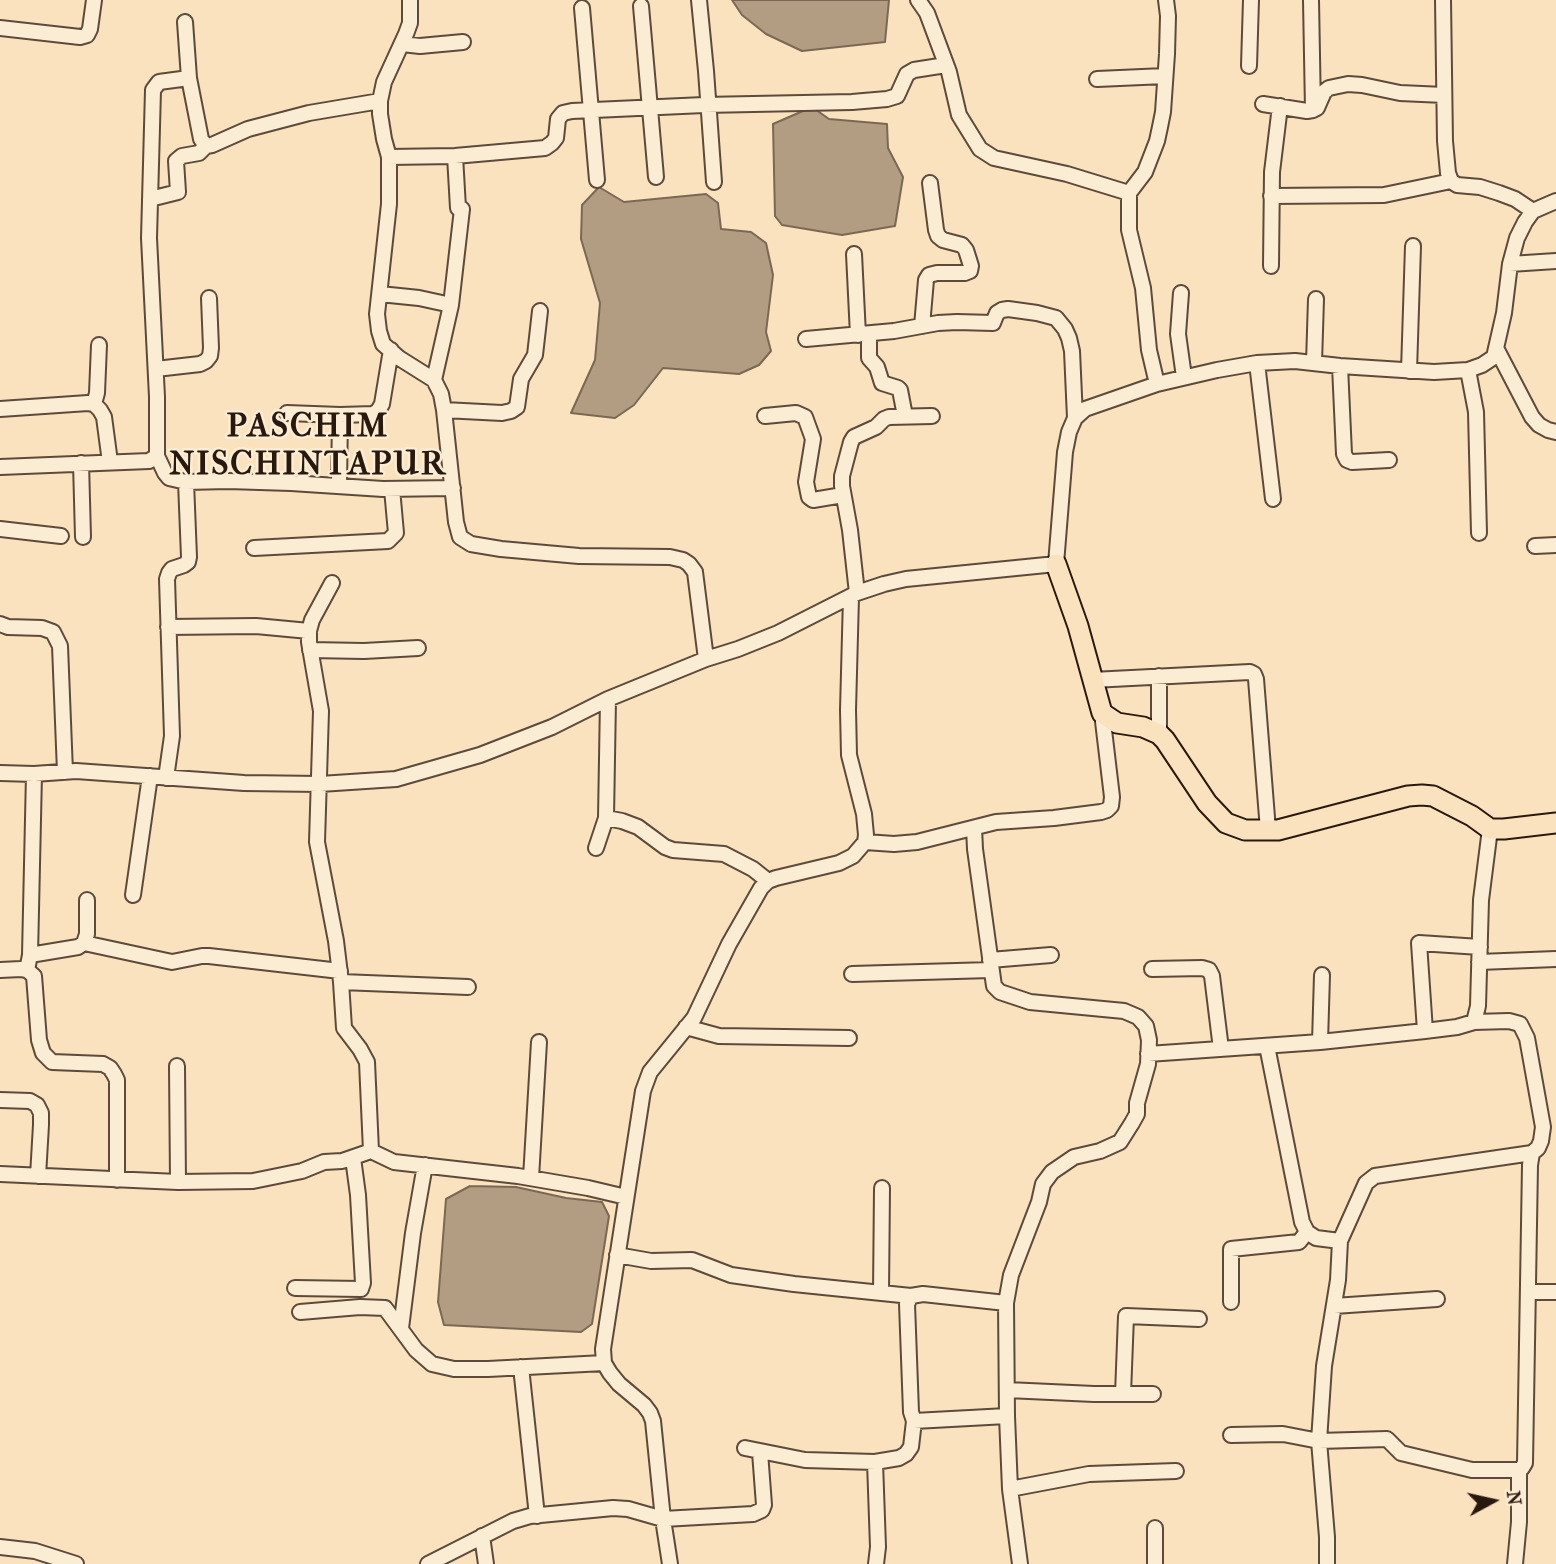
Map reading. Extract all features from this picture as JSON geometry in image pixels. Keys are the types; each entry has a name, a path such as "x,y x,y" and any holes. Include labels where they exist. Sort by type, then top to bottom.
{"main road":[{"path":"1056,564 1078,626 1102,713 1118,723 1143,727 1159,734 1208,803 1226,823 1245,830 1278,830 1408,796 1422,795 1433,796 1472,816 1490,829 1556,823"}],"street":[{"path":"0,28 80,37 87,35 94,0"},
{"path":"410,0 410,23 384,82 380,101 389,157 389,204 377,314 383,344 399,358 434,380 441,394 460,537 471,544 501,550 579,556 670,557 683,560 695,572 706,659"},
{"path":"699,0 714,182"},
{"path":"918,0 927,13 946,65 959,115 980,149 1010,162 1067,174 1129,193"},
{"path":"1157,384 1149,350 1143,288 1129,230 1129,193 1145,172 1157,141 1163,112 1168,16 1166,0"},
{"path":"1249,66 1251,0"},
{"path":"1311,0 1312,110"},
{"path":"1443,0 1446,160 1451,181 1457,185 1480,187 1499,193 1515,199 1533,211"},
{"path":"641,6 656,177"},
{"path":"582,8 597,180"},
{"path":"185,22 190,78 201,139 206,146"},
{"path":"402,44 420,46 463,42"},
{"path":"389,157 455,156 545,148 556,138 558,118 563,113 650,107 887,100 897,96 907,74 914,70 946,65"},
{"path":"1097,79 1165,76"},
{"path":"190,78 159,82 153,90 149,238 156,369 157,456 165,473 169,478 186,482 229,481 393,489 453,488"},
{"path":"1263,104 1312,110 1317,108 1324,92 1329,88 1348,84 1400,93 1444,95"},
{"path":"150,200 178,192 176,161 183,156 199,153 206,146 272,122 380,101"},
{"path":"1271,266 1271,196 1280,106"},
{"path":"434,380 451,305 460,208 455,156"},
{"path":"1271,196 1384,195 1451,181"},
{"path":"922,326 926,281 929,275 965,273 970,271 971,266 962,245 938,236 930,183"},
{"path":"0,773 65,772 244,783 320,784 413,776 480,755 552,727 608,699 778,633 854,595 884,584 906,579 1056,564 1065,452 1075,418 1085,409 1184,377 1279,360 1434,372 1468,370 1482,365 1493,357 1496,348 1517,238 1533,211 1556,201"},
{"path":"1409,371 1413,246"},
{"path":"854,254 863,334 869,358 877,367 882,383 900,390 905,416"},
{"path":"1510,264 1556,261"},
{"path":"1181,293 1178,334 1184,377"},
{"path":"380,294 451,305"},
{"path":"156,369 200,364 210,356 209,298"},
{"path":"1314,363 1316,299"},
{"path":"806,339 957,322 993,323 997,313 1008,309 1056,318 1065,329 1072,351 1075,418"},
{"path":"444,410 502,413 517,407 522,379 535,355 540,311"},
{"path":"94,404 99,345"},
{"path":"1496,348 1532,417 1539,425 1556,432"},
{"path":"288,413 340,415 373,414 378,411 382,404 391,350"},
{"path":"1256,363 1273,499"},
{"path":"1340,366 1344,454 1347,460 1389,460"},
{"path":"1468,370 1476,412 1479,533"},
{"path":"0,409 94,404 104,417 110,462"},
{"path":"765,416 796,413 805,417 813,439 807,482 809,497 813,500 843,495"},
{"path":"339,486 340,415"},
{"path":"670,1564 653,1421 644,1405 619,1384 604,1363 603,1349 643,1091 650,1072 694,1018 729,944 761,888 768,881 781,876 839,863 853,856 865,842 864,814 849,755 848,709 854,595 850,530 842,477 850,442 854,437 876,427 884,419 895,416 932,416"},
{"path":"0,467 149,461 157,456"},
{"path":"81,463 83,537"},
{"path":"166,778 172,736 167,579 172,569 184,565 189,557 186,482"},
{"path":"254,548 387,541 396,533 393,489"},
{"path":"0,529 61,536"},
{"path":"1535,546 1556,545"},
{"path":"332,583 309,631 321,711 317,842 336,940 344,1028 367,1062 371,1151"},
{"path":"0,624 8,627 42,628 53,632 60,646 65,772"},
{"path":"168,627 256,626 309,631"},
{"path":"310,649 364,651 418,648"},
{"path":"1092,680 1250,672 1254,674 1268,830"},
{"path":"1159,676 1159,734"},
{"path":"596,848 606,818 608,699"},
{"path":"865,842 917,842 996,822 1054,818 1107,810 1111,806 1112,797 1102,713"},
{"path":"34,774 29,963 34,976 38,1040 43,1053 52,1062 103,1064 114,1074 117,1080 117,1180"},
{"path":"133,895 150,776"},
{"path":"606,818 638,827 673,850 724,854 753,869 768,881"},
{"path":"974,828 994,986 1000,992 1030,1002 1124,1011 1138,1017 1146,1027 1149,1040 1148,1064 1136,1114 1120,1142 1100,1151 1074,1157 1052,1172 1043,1184 1012,1275 1006,1303 1007,1416 1010,1489 1020,1564"},
{"path":"1474,1022 1478,1006 1481,900 1490,829"},
{"path":"0,970 21,969 29,963 84,943 87,934 88,900"},
{"path":"84,943 172,962 209,956 340,977 468,987"},
{"path":"1425,1031 1419,943 1480,947"},
{"path":"852,974 990,965 1051,955"},
{"path":"1479,962 1556,959"},
{"path":"1152,969 1209,970 1221,1049"},
{"path":"1320,1042 1322,975"},
{"path":"1149,1055 1320,1042 1425,1031 1474,1022 1509,1021 1520,1024 1527,1038 1543,1127 1530,1165 1525,1463 1522,1468 1472,1470 1401,1453 1387,1439 1319,1441 1283,1434 1231,1435"},
{"path":"686,1027 719,1036 849,1038"},
{"path":"531,1178 539,1042"},
{"path":"1267,1046 1302,1222 1307,1233 1316,1238 1340,1241"},
{"path":"177,1066 178,1182"},
{"path":"0,1100 30,1101 37,1105 41,1113 38,1176"},
{"path":"1327,1564 1319,1441 1324,1366 1338,1280 1340,1241 1366,1183 1375,1176 1536,1147 1556,1137"},
{"path":"0,1174 178,1182 253,1181 302,1171 324,1162 342,1161 371,1151 394,1162 531,1178 626,1197"},
{"path":"295,1288 360,1289 363,1283 353,1158"},
{"path":"401,1328 425,1166"},
{"path":"881,1293 882,1188"},
{"path":"1231,1302 1231,1249 1299,1242 1307,1233"},
{"path":"617,1255 651,1261 692,1261 731,1275 794,1284 1006,1303"},
{"path":"1528,1293 1556,1292"},
{"path":"745,1448 804,1460 874,1462 899,1458 906,1454 911,1447 914,1420 911,1412 906,1304 911,1296"},
{"path":"1334,1306 1437,1299"},
{"path":"300,1312 360,1307 385,1308 416,1350 432,1364 454,1369 604,1363"},
{"path":"1123,1394 1126,1316 1199,1319"},
{"path":"521,1367 537,1516"},
{"path":"1007,1390 1153,1394"},
{"path":"914,1420 1007,1416"},
{"path":"428,1564 513,1521 537,1516 613,1508 628,1509 663,1519 753,1514 762,1510 764,1505 761,1452"},
{"path":"874,1462 878,1547 876,1564"},
{"path":"1515,1564 1520,1510 1519,1470"},
{"path":"1010,1489 1089,1474 1176,1471"},
{"path":"1155,1528 1155,1564"},
{"path":"482,1536 486,1564"},
{"path":"0,1547 35,1551 76,1564"}],"shaded area":[{"path":"732,0 889,0 885,42 802,51 766,34 742,15"},
{"path":"812,107 829,119 887,124 888,148 903,177 895,226 842,235 782,225 775,216 773,124"},
{"path":"599,187 624,202 706,194 718,203 721,229 751,232 766,243 773,275 766,332 771,351 759,365 739,374 663,368 634,405 615,418 571,413 595,360 600,303 581,239 582,205"},
{"path":"470,1186 516,1187 566,1198 602,1202 609,1216 592,1324 581,1332 444,1325 438,1302 446,1199"}],"district":[{"name":"PASCHIM NISCHINTAPUR","path":"308,447"}]}
